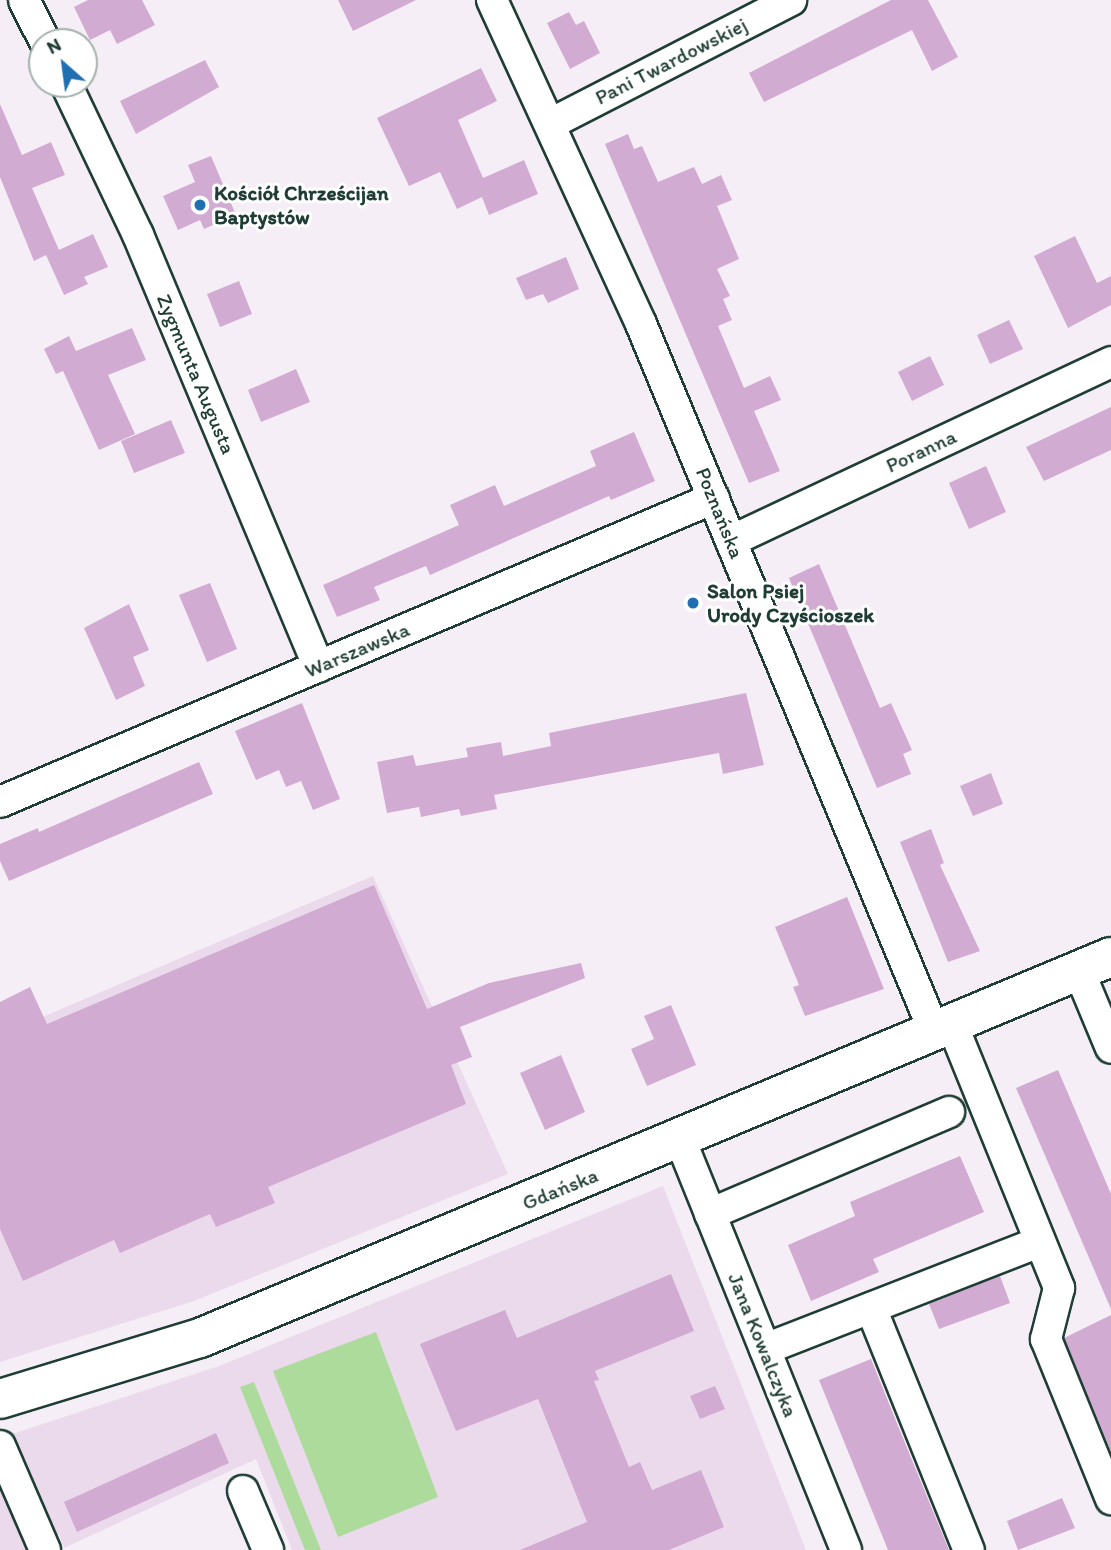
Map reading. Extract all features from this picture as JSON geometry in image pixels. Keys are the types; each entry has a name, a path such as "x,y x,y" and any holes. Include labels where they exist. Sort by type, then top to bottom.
{"street":[{"path":"24,0 38,28"},
{"name":"Poznańska","path":"492,0 552,123 731,541 1059,1287 1046,1339 1111,1499"},
{"name":"Pani Twardowskiej","path":"552,123 791,0"},
{"name":"Zygmunta Augusta","path":"73,98 138,235 318,667"},
{"name":"Poranna","path":"731,541 1111,362"},
{"name":"Warszawska","path":"0,802 714,498"},
{"path":"1095,964 1111,1048"},
{"name":"Gdańska","path":"0,1399 200,1338 1095,964"},
{"path":"710,1214 949,1112"},
{"name":"Jana Kowalczyka","path":"680,1139 846,1550"},
{"path":"765,1349 1040,1242"},
{"path":"871,1308 969,1550"},
{"path":"0,1446 45,1550"},
{"path":"243,1491 268,1550"}],"shaded area":[{"path":"373,876 508,1174 194,1301 0,1362 0,1035"},
{"path":"663,1186 806,1550 292,1550 256,1459 64,1548 59,1534 28,1550 0,1550 0,1438 219,1366"}],"green space":[{"path":"376,1332 438,1497 338,1537 273,1371"},
{"path":"254,1382 321,1550 305,1550 240,1387"}],"building":[{"path":"88,0 142,0 155,25 117,44 110,30 98,36 98,28 84,28 74,7"},
{"path":"338,0 416,0 353,31"},
{"path":"891,0 928,0 958,57 932,71 912,30 764,102 749,73"},
{"path":"569,12 576,25 584,21 600,53 570,69 547,23"},
{"path":"205,60 219,87 136,134 120,101"},
{"path":"481,68 497,101 458,120 483,178 524,160 538,194 489,215 482,197 457,209 440,172 409,186 377,118"},
{"path":"0,104 22,155 51,142 65,175 32,188 59,250 93,234 108,267 84,277 88,284 64,295 46,255 34,261 0,177"},
{"path":"628,134 634,149 642,146 658,182 694,167 702,184 721,175 732,200 717,206 739,259 717,269 730,296 723,299 732,320 718,326 744,388 770,376 781,400 754,411 780,471 749,483 605,144"},
{"name":"Kościół Chrześcijan Baptystów","path":"211,156 236,215 204,229 200,220 178,230 163,196 195,182 188,165"},
{"path":"1075,236 1097,283 1111,276 1111,305 1068,328 1034,256"},
{"path":"566,257 579,289 548,303 543,294 526,300 516,278"},
{"path":"239,281 252,314 220,327 207,294"},
{"path":"1009,320 1023,349 990,364 977,335"},
{"path":"132,328 146,360 108,375 135,434 99,450 63,371 56,374 44,349 69,336 76,351"},
{"path":"930,356 944,385 912,401 898,372"},
{"path":"296,369 310,402 261,422 248,390"},
{"path":"1111,407 1111,450 1044,481 1026,447"},
{"path":"171,420 185,453 134,473 121,441"},
{"path":"634,432 655,481 611,500 609,496 430,575 426,566 374,587 380,600 337,617 323,585 459,525 450,505 495,485 504,506 596,466 590,451"},
{"path":"986,466 1006,512 969,529 949,483"},
{"path":"819,564 880,708 891,703 912,750 903,754 911,774 877,788 789,578"},
{"path":"210,583 237,649 207,662 179,595"},
{"path":"129,604 149,650 133,657 145,686 116,700 84,628"},
{"path":"746,693 764,765 723,774 719,753 494,795 497,809 461,816 459,809 421,817 419,807 387,813 377,762 413,755 416,766 468,757 466,748 501,742 503,756 551,746 549,733"},
{"path":"302,703 340,799 313,810 301,781 286,787 279,770 256,780 235,731"},
{"path":"199,762 213,794 9,881 0,861 0,844 38,828 39,832"},
{"path":"991,773 1003,804 973,816 960,786"},
{"path":"931,829 944,863 940,865 980,951 948,962 900,842"},
{"path":"374,885 427,1009 489,983 581,963 585,978 460,1027 472,1057 451,1065 466,1104 268,1187 275,1203 216,1227 210,1214 120,1253 114,1240 23,1281 0,1229 0,1002 30,987 47,1024"},
{"path":"847,897 884,989 805,1016 793,987 799,985 775,927"},
{"path":"671,1005 696,1065 647,1086 631,1049 654,1039 644,1016"},
{"path":"561,1055 585,1112 545,1130 520,1073"},
{"path":"1058,1070 1111,1194 1111,1309 1016,1088"},
{"path":"960,1156 984,1212 873,1259 879,1272 811,1301 788,1245 855,1216 850,1202"},
{"path":"671,1274 694,1331 595,1371 599,1380 594,1381 629,1467 640,1462 652,1490 701,1470 724,1527 669,1550 520,1550 587,1522 538,1399 456,1431 420,1344 505,1310 517,1338"},
{"path":"1000,1276 1010,1303 939,1329 929,1304"},
{"path":"1111,1315 1111,1452 1064,1338"},
{"path":"871,1359 949,1550 888,1550 819,1380"},
{"path":"715,1386 725,1409 700,1419 690,1396"},
{"path":"216,1433 229,1463 77,1532 64,1502"},
{"path":"1062,1498 1075,1528 1018,1550 1007,1521"}],"place":[{"name":"Kościół Chrześcijan Baptystów","path":"200,205"},
{"name":"Salon Psiej Urody Czyścioszek","path":"693,603"}]}
